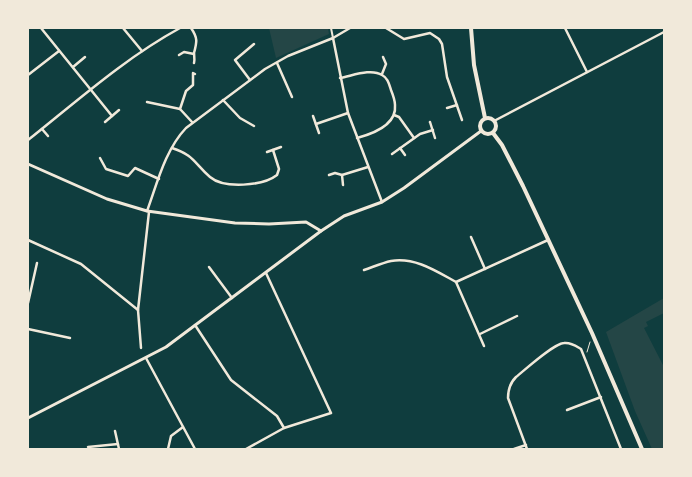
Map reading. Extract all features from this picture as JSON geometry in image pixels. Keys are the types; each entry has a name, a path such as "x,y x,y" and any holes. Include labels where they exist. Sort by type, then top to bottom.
{"main road":[{"path":"471,28 477,83 485,118"},
{"path":"485,118 490,118 494,121 496,126 493,133"},
{"path":"485,118 480,123 481,131 485,134 493,133"},
{"path":"493,133 502,145 518,176 592,333 642,449"}],"street":[{"path":"41,28 112,116"},
{"path":"123,28 142,51"},
{"path":"28,140 142,51 180,28"},
{"path":"191,28 196,36 194,63"},
{"path":"331,28 348,113 356,138 382,202"},
{"path":"141,348 138,310 148,212 159,179 178,136 192,122 277,62 333,38 350,28"},
{"path":"386,28 404,39 430,34 440,39 444,50 447,77 462,120"},
{"path":"565,28 587,72"},
{"path":"494,121 664,32"},
{"path":"250,80 235,60 254,44"},
{"path":"28,75 59,51"},
{"path":"179,55 184,52 194,54"},
{"path":"73,67 85,57"},
{"path":"382,74 386,64 383,57"},
{"path":"277,62 292,97"},
{"path":"340,78 370,72 382,74 387,79 396,104 394,115 374,133 356,138"},
{"path":"180,109 186,90 193,85 193,73 195,74"},
{"path":"223,100 240,118 254,126"},
{"path":"147,102 180,109 192,122"},
{"path":"447,108 457,106"},
{"path":"105,122 119,110"},
{"path":"316,124 348,113"},
{"path":"394,115 399,117 414,138"},
{"path":"313,116 319,133"},
{"path":"430,122 435,138"},
{"path":"42,129 48,136"},
{"path":"392,154 414,138 433,130"},
{"path":"28,418 166,347 321,231 344,216 382,202 446,158 481,131"},
{"path":"267,152 281,147"},
{"path":"172,148 182,151 195,159 210,177 216,181 243,185 252,185 277,175 279,169 273,150"},
{"path":"400,148 405,155"},
{"path":"100,158 106,169 128,176 135,168 159,179"},
{"path":"28,164 107,199 148,212 235,223 269,224 306,222 321,231"},
{"path":"329,175 335,173 342,175 368,167"},
{"path":"342,175 344,185"},
{"path":"470,236 485,269"},
{"path":"28,240 81,264 138,310"},
{"path":"456,282 548,240"},
{"path":"364,270 391,261 408,260 422,264 456,282 484,346"},
{"path":"28,303 37,263"},
{"path":"209,268 232,299"},
{"path":"246,449 284,428 331,412 266,273"},
{"path":"480,334 517,316"},
{"path":"195,325 231,380 277,416 284,428"},
{"path":"28,329 70,338"},
{"path":"527,449 508,398 508,390 511,382 556,346 564,343 572,344 581,349 586,358 621,449"},
{"path":"146,358 195,449"},
{"path":"567,410 601,397"},
{"path":"168,449 171,436 184,428"},
{"path":"116,431 120,449"},
{"path":"88,447 118,444"},
{"path":"514,449 526,445"}],"path":[{"path":"586,358 592,333"}],"shaded area":[{"path":"269,28 328,28 329,34 276,58"},
{"path":"664,298 664,313 646,322 648,326 644,328 664,367 664,449 652,449 635,411 606,332"}]}
